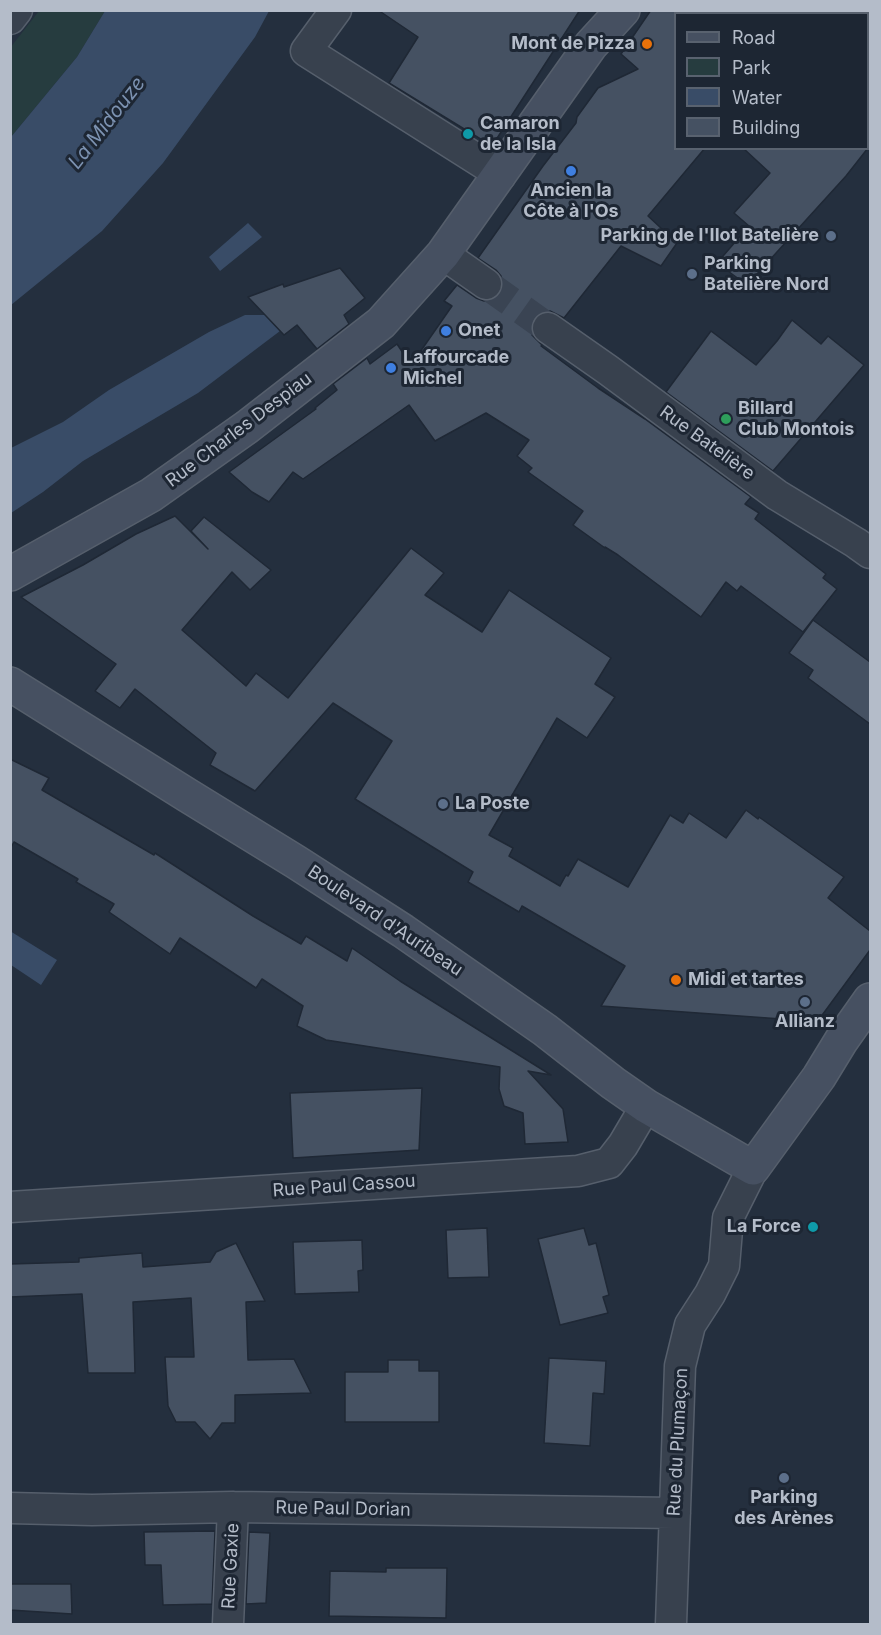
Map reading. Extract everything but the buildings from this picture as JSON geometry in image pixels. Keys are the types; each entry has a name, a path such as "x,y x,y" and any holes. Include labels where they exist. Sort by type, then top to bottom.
{"street":[{"path":"10,19 17,10"},
{"path":"336,10 306,51 500,176"},
{"name":"Rue Charles Despiau","path":"10,574 152,495 247,427 381,324 443,254 591,45 623,10"},
{"path":"443,254 486,284"},
{"name":"Rue Batelière","path":"548,328 777,495 870,553"},
{"name":"Boulevard d'Auribeau","path":"10,684 403,931 545,1030 646,1106 753,1168"},
{"path":"753,1168 819,1077 870,1000"},
{"name":"Rue Paul Cassou","path":"10,1207 578,1171 609,1163 623,1145 646,1106"},
{"name":"Rue du Plumaçon","path":"671,1624 680,1366 690,1325 710,1294 724,1266 728,1218 753,1168"},
{"name":"Rue Paul Dorian","path":"10,1508 92,1510 233,1507 675,1513"},
{"name":"Rue Gaxie","path":"228,1624 233,1507"}],"green space":[{"path":"39,11 105,11 77,57 11,137 10,48"}],"water":[{"name":"La Midouze","path":"105,11 269,11 255,37 163,163 102,231 11,305 11,137 77,57"},
{"path":"248,223 262,237 220,271 209,257"},
{"path":"245,315 265,315 280,331 198,393 83,461 11,513 11,448 63,422 109,390 209,332"},
{"path":"10,931 57,960 41,985 11,965"}],"tunnel":[{"path":"486,284 548,328"}],"place":[{"name":"Mont de Pizza","path":"647,44"},
{"name":"Camaron de la Isla","path":"468,134"},
{"name":"Ancien la Côte à l'Os","path":"571,171"},
{"name":"Parking de l'Ilot Batelière","path":"831,236"},
{"name":"Parking Batelière Nord","path":"692,274"},
{"name":"Onet","path":"446,331"},
{"name":"Laffourcade Michel","path":"391,368"},
{"name":"Billard Club Montois","path":"726,419"},
{"name":"La Poste","path":"443,804"},
{"name":"Midi et tartes","path":"676,980"},
{"name":"Allianz","path":"805,1002"},
{"name":"La Force","path":"813,1227"},
{"name":"Parking des Arènes","path":"784,1478"}]}
